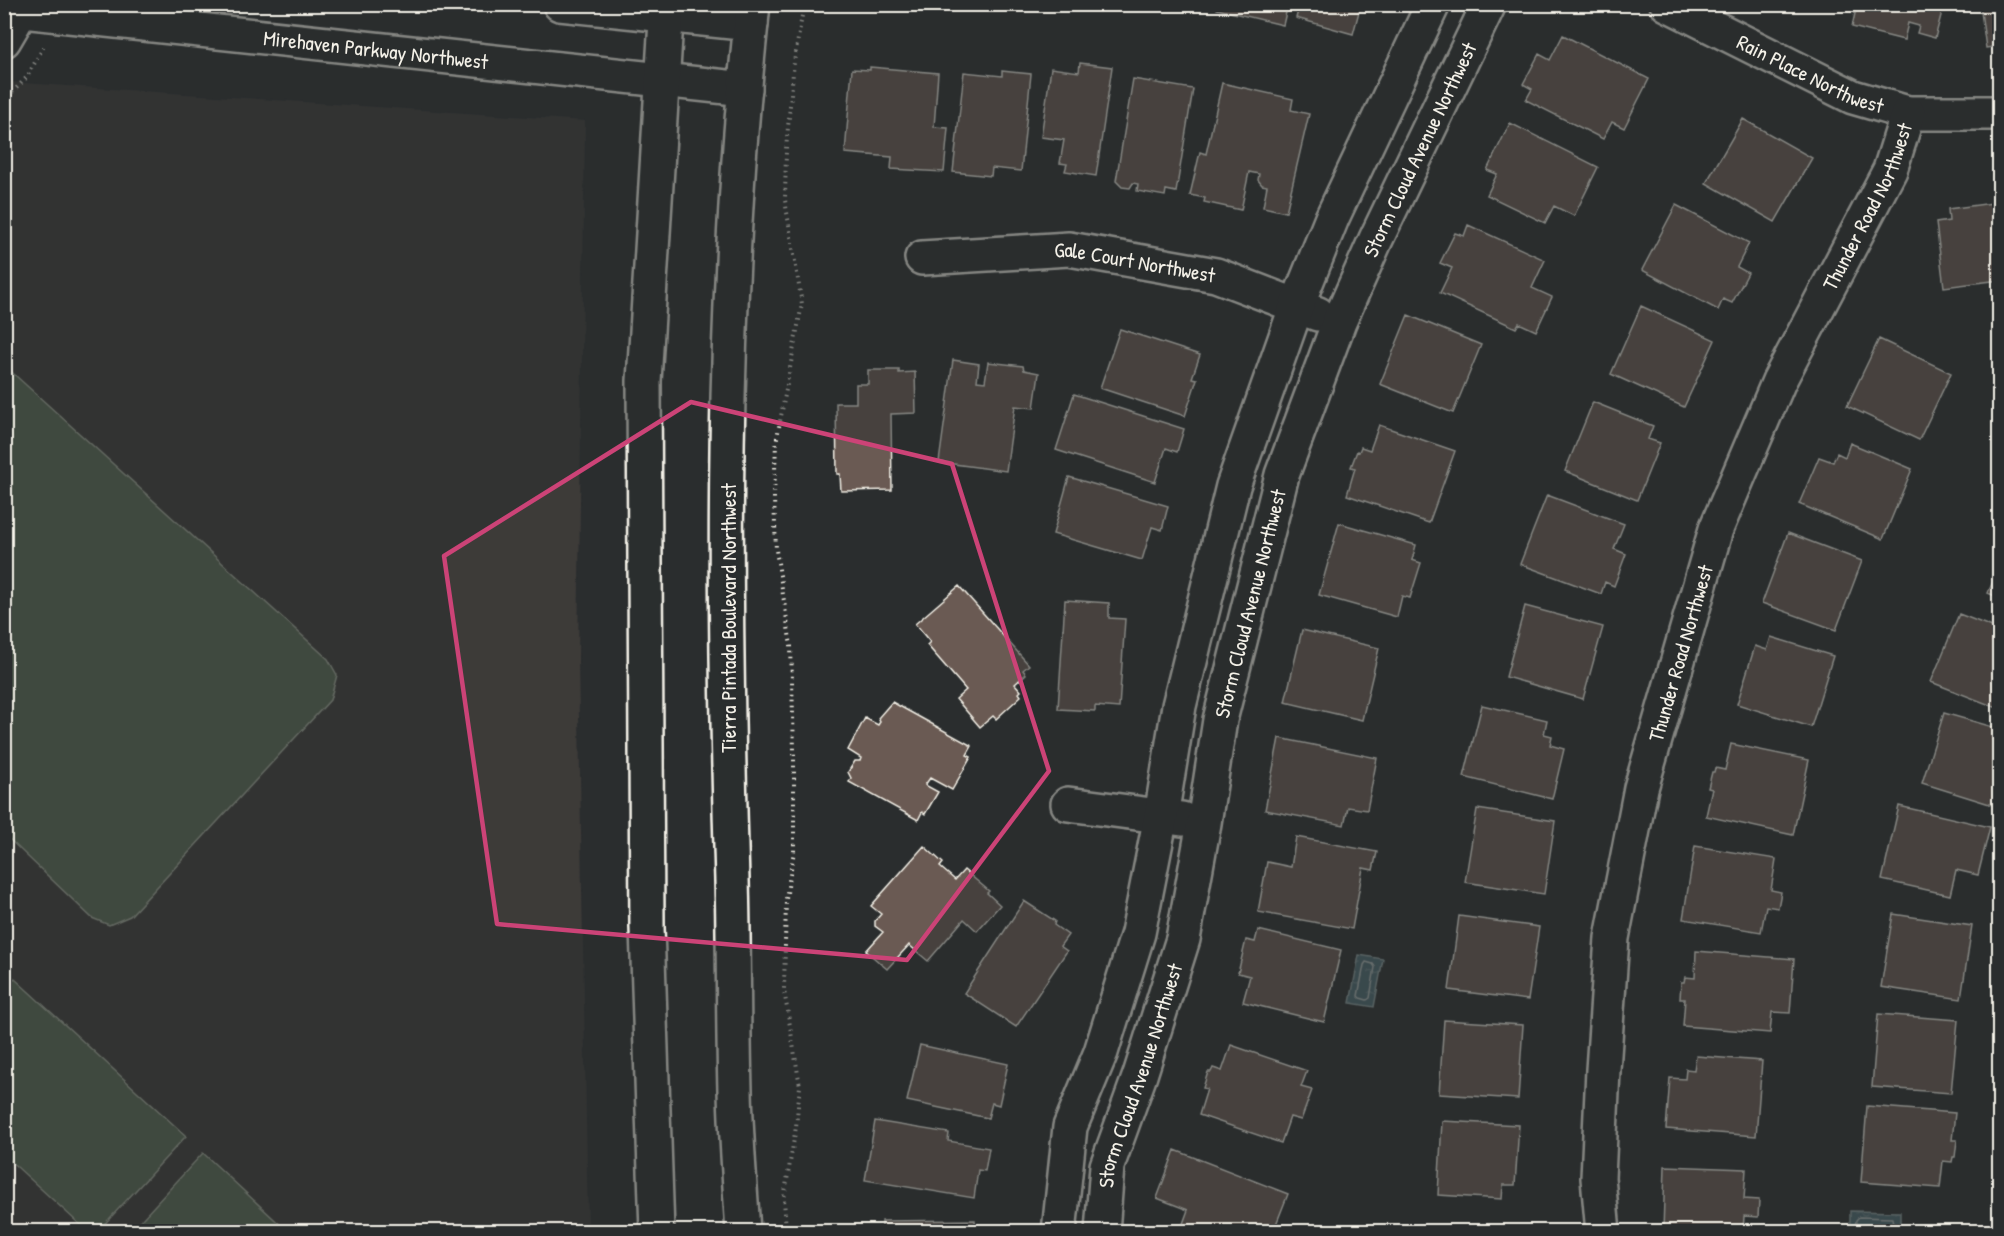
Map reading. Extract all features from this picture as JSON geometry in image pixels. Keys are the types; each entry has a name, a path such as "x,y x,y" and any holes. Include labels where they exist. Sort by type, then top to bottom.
{"street":[{"path":"560,4 752,14"},
{"name":"Storm Cloud Avenue Northwest","path":"1059,1232 1070,1127 1101,1052 1134,944 1161,816 1179,706 1233,486 1297,305 1332,218 1433,4"},
{"name":"Storm Cloud Avenue Northwest","path":"1102,1232 1107,1166 1140,1075 1183,939 1220,720 1282,476 1339,322 1376,239 1489,4"},
{"name":"Rain Place Northwest","path":"1667,4 1853,97 1908,113 2000,113"},
{"path":"4,40 13,10"},
{"name":"Mirehaven Parkway Northwest","path":"13,10 745,89"},
{"path":"657,1232 647,927 644,381 666,10"},
{"name":"Tierra Pintada Boulevard Northwest","path":"743,1232 735,1092 725,562 728,375 737,178 752,14"},
{"name":"Thunder Road Northwest","path":"1603,1232 1598,1178 1612,938 1641,788 1716,529 1779,381 1890,170 1908,113"},
{"name":"Gale Court Northwest","path":"922,258 1069,249 1216,275 1339,322"},
{"path":"1068,804 1204,823"}],"path":[{"path":"786,1232 784,1198 796,1127 800,1086 784,990 786,899 794,851 794,750 791,646 776,550 774,498 776,443 802,304 785,201 785,170 794,62 804,4"},
{"path":"4,101 27,77 45,43"}],"highlighted area":[{"path":"691,402 952,464 1049,771 907,960 497,924 444,556"}],"shaded area":[{"path":"8,82 585,121 578,659 588,1231 5,1231 4,84"}],"green space":[{"path":"5,366 328,659 337,675 330,700 130,916 109,925 92,918 5,835"},
{"path":"4,969 186,1136 98,1231 87,1231 5,1156"},
{"path":"203,1153 287,1231 131,1231"}],"water":[{"path":"1359,955 1383,959 1374,1007 1350,1003"},
{"path":"1850,1211 1900,1212 1900,1231 1850,1231"}],"building":[{"path":"1218,4 1288,4 1283,25 1217,9"},
{"path":"1300,4 1361,4 1353,34 1296,18"},
{"path":"1857,4 1944,4 1935,38 1917,33 1919,26 1908,23 1904,40 1852,27"},
{"path":"1980,4 2000,4 2000,46 1986,48"},
{"path":"1563,35 1649,79 1624,128 1612,122 1603,139 1526,100 1532,89 1523,84 1539,54 1550,60"},
{"path":"1080,63 1112,67 1096,176 1065,171 1067,164 1060,163 1064,140 1041,137 1051,68 1079,72"},
{"path":"870,67 938,73 934,127 948,128 944,172 891,169 892,157 845,153 852,69 870,70"},
{"path":"1002,71 1031,74 1021,171 992,168 991,176 953,172 964,72 1002,76"},
{"path":"1133,79 1193,89 1176,192 1166,190 1165,196 1137,191 1138,184 1133,183 1130,188 1122,187 1116,181"},
{"path":"1222,83 1293,99 1291,110 1309,114 1286,212 1263,207 1267,186 1262,185 1258,180 1259,174 1249,172 1241,210 1204,202 1205,198 1190,195 1200,152 1206,154"},
{"path":"1743,119 1812,158 1775,222 1706,183"},
{"path":"1510,123 1598,167 1574,216 1554,206 1545,223 1487,195 1497,174 1487,170"},
{"path":"2000,202 2000,280 1944,287 1936,223 1949,221 1948,209"},
{"path":"1676,205 1749,243 1737,267 1748,273 1732,303 1723,299 1718,310 1642,270"},
{"path":"1468,225 1545,260 1532,288 1552,297 1536,331 1519,323 1516,328 1440,293 1452,268 1440,263 1455,233 1464,236"},
{"path":"1641,306 1715,340 1684,407 1611,374"},
{"path":"1408,315 1481,345 1453,413 1380,384"},
{"path":"1120,329 1200,355 1192,378 1197,379 1185,416 1100,388"},
{"path":"1879,339 1951,373 1919,440 1847,406"},
{"path":"953,360 979,364 977,381 985,382 988,362 1023,366 1024,370 1039,373 1034,408 1015,406 1006,471 939,462"},
{"path":"868,370 915,372 916,413 891,414 892,490 841,491 840,474 837,474 836,403 856,403 856,384 868,384"},
{"path":"1074,394 1184,429 1177,452 1166,448 1155,482 1056,450"},
{"path":"1593,402 1653,426 1648,439 1660,443 1637,500 1565,471"},
{"path":"1379,425 1455,451 1429,523 1347,495 1355,468 1351,467 1357,451 1359,452 1361,447 1370,450"},
{"path":"1850,443 1912,469 1883,539 1799,504 1819,457 1833,462 1837,453 1845,457"},
{"path":"1069,477 1168,506 1162,530 1152,527 1142,560 1053,534"},
{"path":"1547,495 1624,524 1614,549 1626,554 1614,586 1605,582 1601,594 1520,564"},
{"path":"1339,523 1416,545 1412,560 1421,563 1410,598 1402,596 1397,617 1319,595"},
{"path":"1788,533 1862,561 1836,630 1762,603"},
{"path":"2000,565 2000,598 1988,593"},
{"path":"959,586 1029,665 1023,670 1026,674 1015,684 1021,691 1019,693 1021,696 996,719 993,716 980,727 956,699 966,690 927,645 930,642 915,624"},
{"path":"1065,600 1109,603 1109,618 1125,619 1119,708 1095,706 1095,711 1058,709"},
{"path":"1525,606 1603,627 1583,699 1506,677"},
{"path":"1959,614 2000,630 2000,709 1931,682"},
{"path":"1302,630 1379,648 1362,720 1285,702"},
{"path":"1771,637 1833,656 1811,727 1737,704 1755,646 1767,650"},
{"path":"892,702 972,746 967,755 971,757 952,790 930,778 925,785 938,792 925,814 922,812 918,820 849,782 851,778 848,772 855,761 860,761 861,758 848,750 865,718 878,725 880,722 878,718"},
{"path":"1482,705 1547,720 1544,734 1552,736 1550,745 1564,749 1552,799 1464,777"},
{"path":"1944,713 2000,729 2000,793 1996,806 1922,783"},
{"path":"1279,738 1377,758 1367,810 1348,807 1344,825 1265,810"},
{"path":"1731,744 1809,760 1793,835 1706,816 1712,789 1708,788 1712,772 1715,768 1725,770"},
{"path":"1899,806 1990,827 1978,875 1956,870 1950,895 1882,880"},
{"path":"1477,809 1555,821 1544,894 1465,882"},
{"path":"1296,837 1377,852 1373,870 1363,868 1352,929 1258,912 1267,862 1291,867"},
{"path":"924,846 943,863 940,867 955,880 964,870 989,891 987,893 1000,905 977,931 964,919 928,961 909,945 887,969 866,951 883,932 875,926 875,921 881,914 871,906"},
{"path":"1695,846 1776,859 1771,890 1781,892 1778,908 1766,906 1761,932 1683,919"},
{"path":"1024,901 1055,921 1054,925 1068,935 1060,946 1067,951 1016,1027 964,993"},
{"path":"1893,914 1972,926 1961,999 1881,987"},
{"path":"1459,916 1539,927 1528,1000 1449,990"},
{"path":"1258,930 1341,950 1324,1022 1243,1002 1250,976 1238,973 1246,940 1255,942"},
{"path":"1696,951 1794,959 1790,1013 1772,1012 1770,1033 1683,1026 1685,999 1680,999 1681,982 1684,982 1685,977 1695,978"},
{"path":"1878,1014 1958,1020 1951,1093 1872,1087"},
{"path":"1444,1020 1523,1025 1518,1099 1439,1094"},
{"path":"920,1045 1008,1064 999,1105 992,1103 988,1118 907,1101"},
{"path":"1231,1045 1307,1071 1301,1087 1312,1090 1301,1120 1290,1117 1281,1143 1199,1115 1207,1089 1203,1088 1208,1072 1211,1072 1213,1068 1222,1071"},
{"path":"1696,1056 1762,1061 1756,1136 1666,1129 1670,1078 1685,1079 1686,1069 1694,1070"},
{"path":"1867,1106 1955,1113 1952,1140 1957,1140 1955,1157 1952,1162 1943,1161 1940,1188 1861,1182"},
{"path":"875,1121 949,1133 948,1141 989,1148 985,1171 978,1170 974,1198 865,1180"},
{"path":"1442,1121 1519,1125 1515,1185 1503,1185 1502,1199 1438,1195"},
{"path":"1175,1150 1288,1194 1273,1232 1180,1232 1188,1210 1157,1198"},
{"path":"1665,1166 1746,1169 1744,1199 1759,1200 1758,1217 1744,1216 1743,1232 1663,1232"},
{"path":"975,1220 976,1232 882,1232 882,1221"}]}
